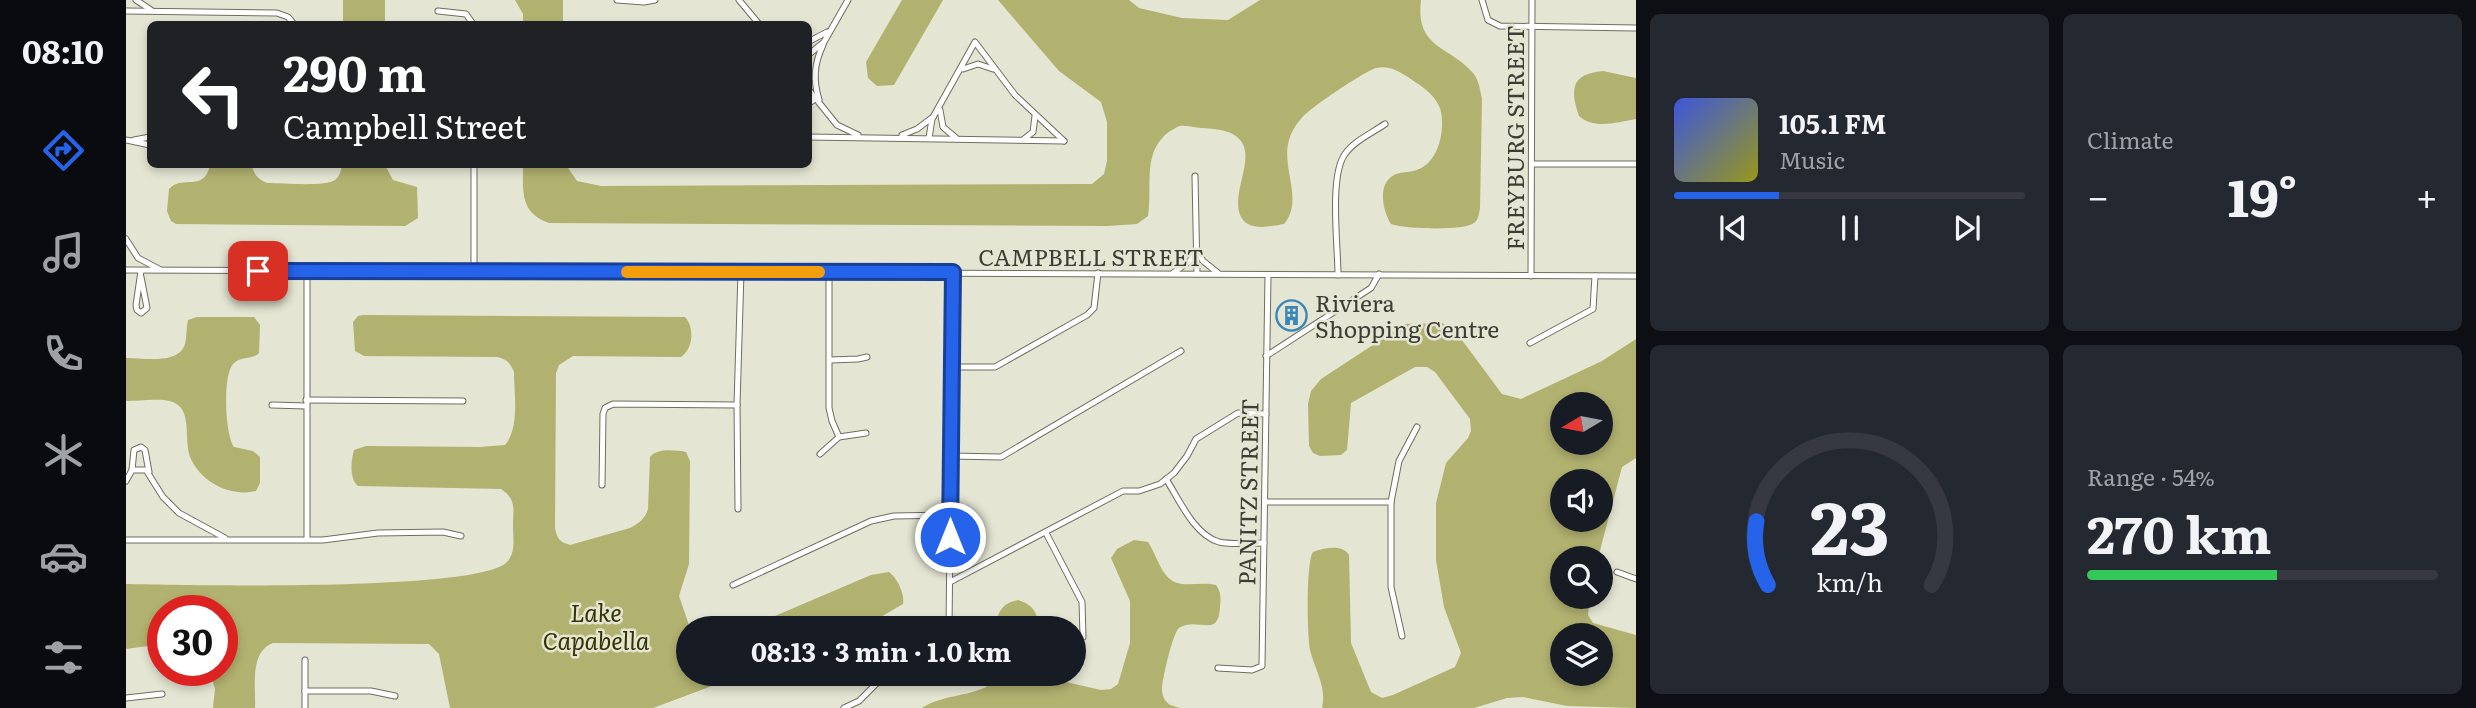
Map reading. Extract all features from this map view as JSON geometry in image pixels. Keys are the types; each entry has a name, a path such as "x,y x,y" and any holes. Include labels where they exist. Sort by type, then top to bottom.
{"street":[{"path":"136,0 154,11"},
{"path":"617,0 655,0"},
{"path":"739,0 756,21"},
{"path":"817,98 815,72 824,42 848,0"},
{"path":"1482,0 1484,13 1489,20 1494,24 1509,27 1636,28"},
{"name":"FREYBURG STREET","path":"1531,276 1532,0"},
{"path":"126,11 277,13 291,21"},
{"path":"438,11 466,14 471,21"},
{"path":"812,40 834,26"},
{"path":"812,52 824,42"},
{"path":"812,137 1064,141 1015,95 975,42 931,122 929,138"},
{"path":"959,73 976,64 996,70"},
{"path":"812,93 834,122 845,130 871,138"},
{"path":"812,101 817,98"},
{"path":"942,103 939,115 943,127 952,136 962,139"},
{"path":"896,138 917,130 936,113"},
{"path":"1021,140 1028,138 1033,132 1036,124 1034,114"},
{"path":"1338,275 1338,171 1344,155 1351,148 1385,124"},
{"path":"128,140 147,137"},
{"path":"128,140 147,144"},
{"path":"1532,164 1636,164"},
{"path":"474,168 474,272"},
{"path":"1195,176 1197,274"},
{"path":"126,239 138,258 162,271"},
{"path":"1170,274 1190,261 1196,249"},
{"path":"1196,249 1212,270 1220,274"},
{"name":"CAMPBELL STREET","path":"126,270 141,275 162,271 307,271 1636,276"},
{"path":"307,271 307,539"},
{"path":"738,509 737,405 741,272"},
{"path":"829,272 829,408 839,437"},
{"path":"949,616 953,272"},
{"path":"951,367 995,368 1087,315 1094,307 1098,274"},
{"path":"1266,356 1371,288 1379,274"},
{"path":"141,275 147,308 140,313 136,305 141,275"},
{"name":"PANITZ STREET","path":"1218,668 1252,670 1262,666 1268,275"},
{"path":"1530,343 1593,309 1595,276"},
{"path":"950,456 1001,457 1181,351"},
{"path":"830,360 867,357"},
{"path":"271,405 463,401"},
{"path":"602,485 605,408 613,404 737,405"},
{"path":"950,582 1123,491 1139,491 1166,480 1187,456 1196,439 1238,413 1266,414"},
{"path":"1402,636 1391,587 1391,502 1399,461 1417,427"},
{"path":"820,454 839,437 866,433"},
{"path":"126,481 132,470 134,450 141,447 145,450 149,474 163,497 178,513 226,539"},
{"path":"132,470 141,469 149,474"},
{"path":"1166,480 1199,529 1209,538 1228,543 1264,543"},
{"path":"1265,502 1391,502"},
{"path":"733,585 871,522 894,516 950,515"},
{"path":"190,539 194,523"},
{"path":"126,540 307,539 443,532 461,536"},
{"path":"1046,533 1082,602 1082,616"},
{"path":"1617,572 1636,579"},
{"path":"305,660 305,708"},
{"path":"844,708 859,701 874,686"},
{"path":"305,691 371,691 396,696"},
{"path":"126,698 162,694"}],"water":[{"path":"343,0 385,0 385,21 343,21"},
{"path":"515,0 563,0 563,21 523,21 523,14"},
{"path":"902,0 943,0 894,85 877,86 868,78 866,62"},
{"path":"998,0 1129,0 1139,8 1182,18 1228,20 1260,0 1421,0 1423,28 1428,37 1464,64 1479,85 1482,99 1478,218 1468,226 1447,228 1391,224 1383,202 1386,184 1392,176 1419,169 1432,159 1439,143 1442,116 1438,104 1426,90 1401,73 1381,67 1337,91 1296,125 1287,148 1292,193 1290,214 1284,224 1274,226 1252,226 1243,220 1239,211 1239,191 1245,159 1245,149 1241,141 1222,130 1182,126 1170,131 1155,149 1150,170 1148,216 1137,224 549,223 533,214 525,200 523,168 568,168 577,181 601,186 1092,184 1104,174 1107,161 1107,122 1101,102 1059,71"},
{"path":"1603,71 1636,78 1636,119 1599,124 1579,116 1574,98 1576,84 1584,76"},
{"path":"209,168 253,168 257,176 268,183 303,184 335,180 341,168 387,168 393,180 417,187 418,218 405,226 176,224 171,221 167,211 169,189 180,183 198,181"},
{"name":"Lake Capabella","path":"358,316 685,317 691,338 688,349 681,357 573,356 559,365 556,373 555,528 560,540 570,545 630,528 643,518 648,509 650,457 662,451 686,452 690,461 689,564 679,596 686,616 676,616 676,686 712,686 653,708 450,708 439,654 429,644 273,643 265,648 257,662 255,708 213,708 214,686 238,686 238,595 147,595 147,646 126,649 126,584 327,585 389,582 485,572 510,558 513,545 513,505 510,497 501,489 358,486 353,479 352,459 354,450 366,446 505,445 510,438 514,420 514,372 511,366 506,360 497,357 364,356 355,351 353,322"},
{"path":"197,317 254,317 260,325 259,353 234,363 230,369 226,391 229,430 234,447 253,451 260,457 260,483 256,491 227,490 202,475 191,459 186,420 181,407 171,401 126,401 126,358 159,359 176,355 185,344 188,320"},
{"path":"1442,323 1453,328 1502,394 1521,399 1602,361 1636,339 1636,458 1622,467 1613,501 1613,469 1550,469 1550,532 1605,532 1601,546 1550,546 1550,609 1589,609 1588,615 1593,623 1550,623 1550,686 1613,686 1613,629 1636,635 1636,708 1567,706 1523,697 1507,698 1474,708 1322,708 1322,686 1310,650 1308,630 1308,583 1313,552 1337,548 1349,555 1351,643 1371,692 1382,698 1393,695 1455,667 1461,653 1444,607 1436,560 1436,503 1446,463 1471,431 1470,419 1435,372 1427,367 1415,367 1351,403 1347,450 1341,455 1320,456 1313,453 1309,446 1308,404 1311,391 1321,379 1405,324"},
{"path":"1134,540 1148,542 1161,568 1170,579 1182,584 1216,585 1220,593 1219,616 1216,622 1212,625 1186,625 1179,628 1174,638 1162,691 1168,704 1180,708 922,708 988,686 1084,686 1101,690 1111,689 1118,684 1130,643 1130,601 1111,558 1117,549"},
{"path":"889,572 900,586 903,604 882,616 775,616 871,575"},
{"path":"1018,600 1027,604 1036,616 998,616 1008,603"}],"slow traffic":[{"path":"627,272 819,272"}],"place":[{"name":"Riviera Shopping Centre","path":"1292,315"}],"route":[{"path":"258,271 953,272 950,537"}]}
